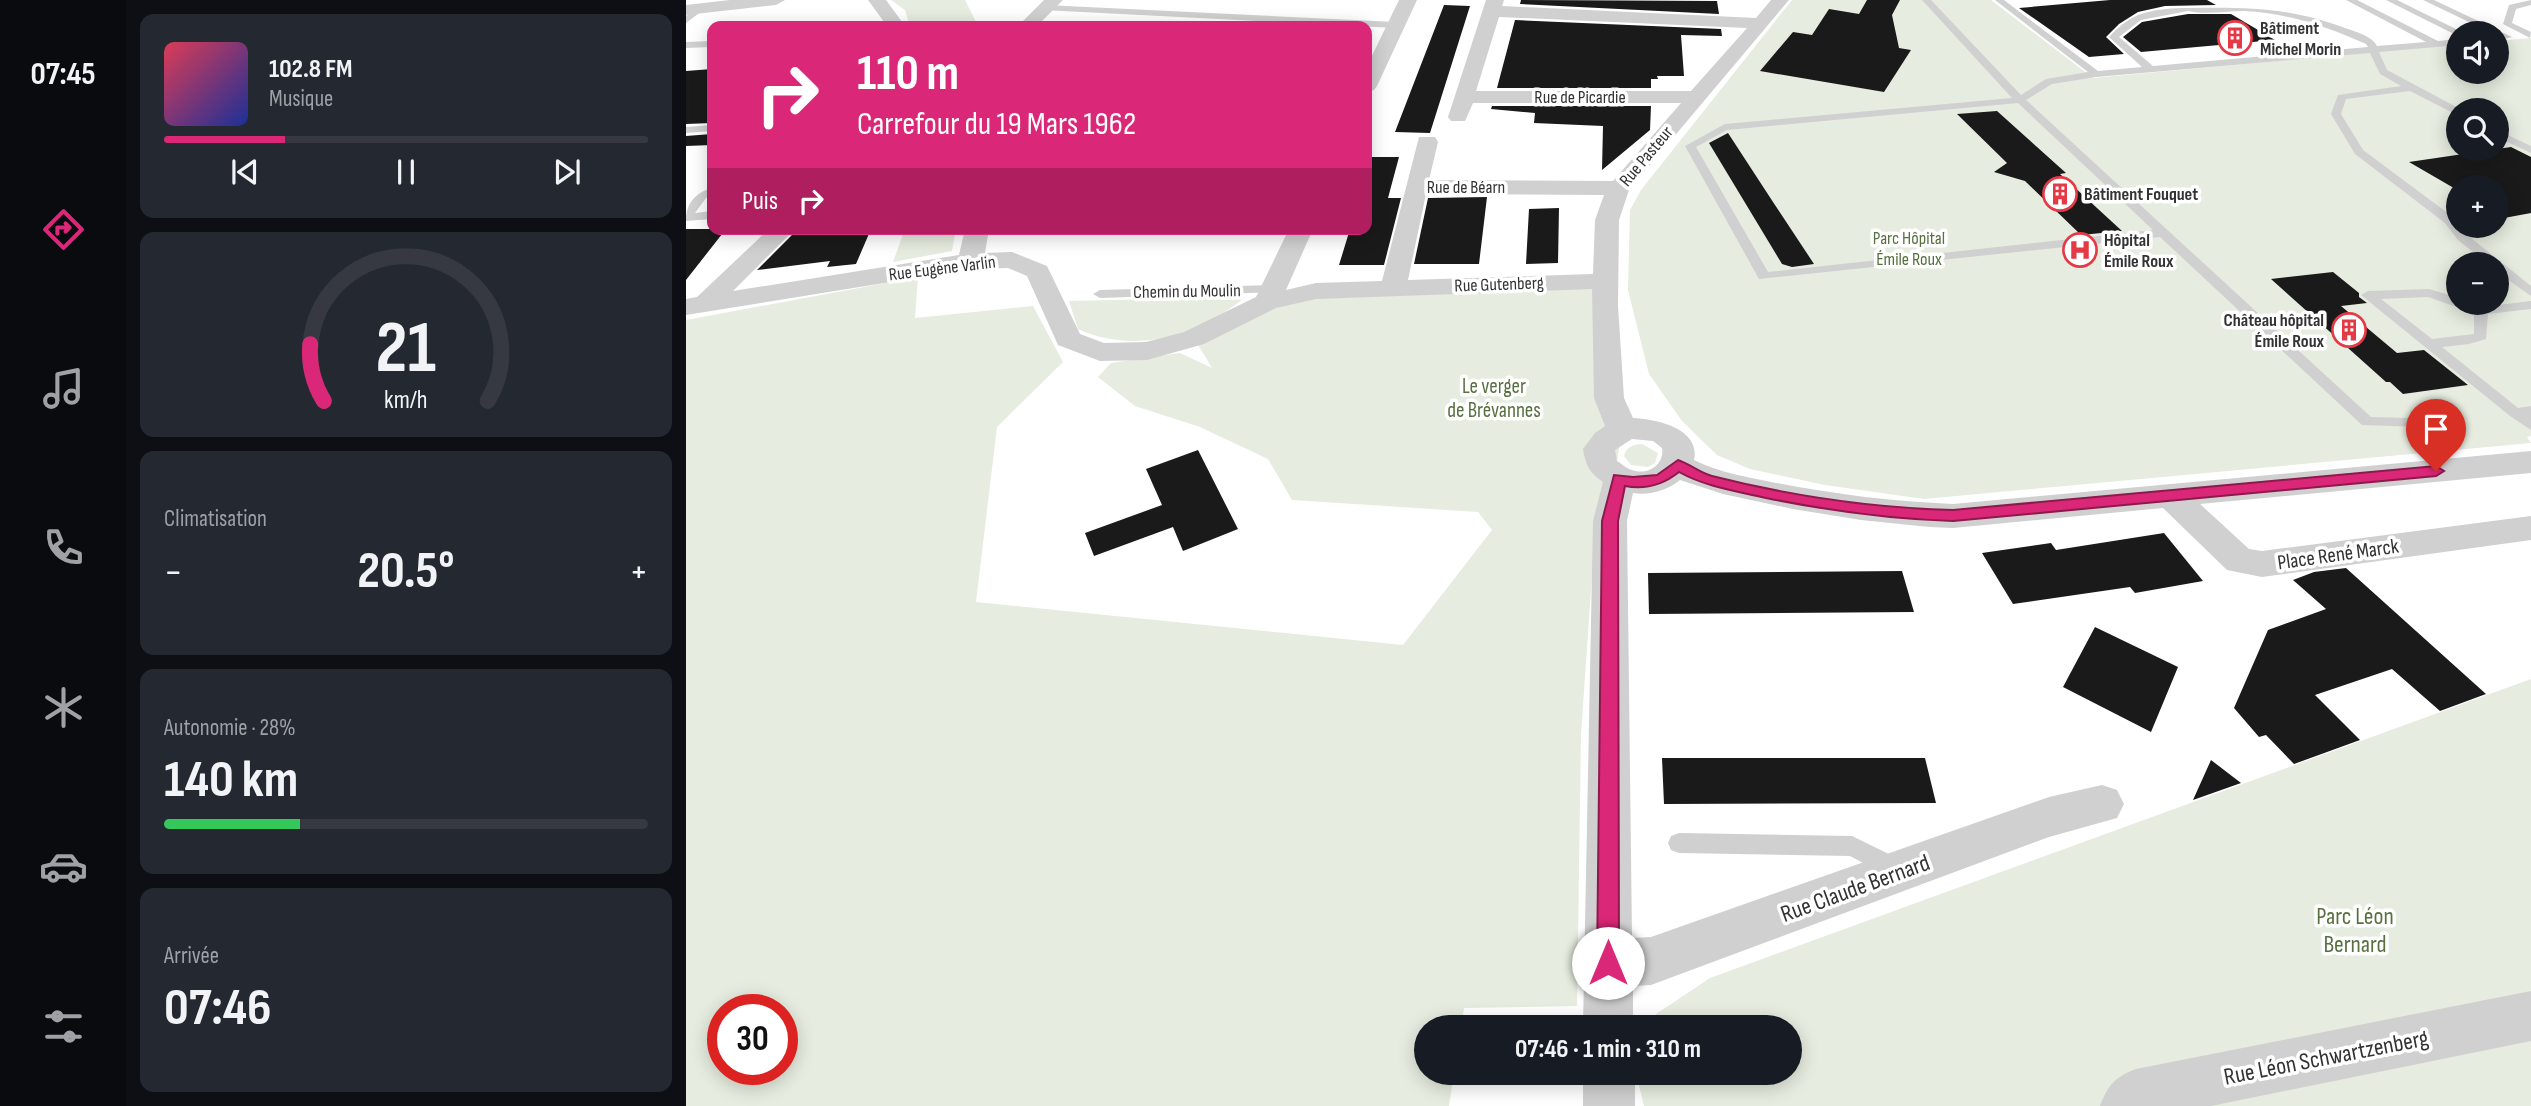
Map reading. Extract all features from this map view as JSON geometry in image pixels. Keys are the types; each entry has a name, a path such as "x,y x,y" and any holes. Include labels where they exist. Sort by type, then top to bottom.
{"street":[{"path":"694,9 776,0"},
{"path":"877,0 892,21"},
{"path":"1372,75 1408,0"},
{"name":"Rue Pasteur","path":"1622,430 1609,398 1605,281 1607,220 1619,188 1780,0"},
{"path":"1032,21 1050,4"},
{"path":"1458,117 1493,6 1759,23"},
{"name":"Rue de Picardie","path":"1464,97 1696,97"},
{"path":"1416,187 1427,142"},
{"name":"Rue de Béarn","path":"1393,288 1416,187 1619,188"},
{"path":"694,307 776,235"},
{"path":"971,261 976,235"},
{"path":"1270,296 1298,235"},
{"name":"Rue Eugène Varlin","path":"694,307 971,261 1012,260 1038,271 1068,339 1100,352 1147,351 1194,338 1270,296 1393,288"},
{"name":"Rue Gutenberg","path":"1393,288 1605,281"},
{"path":"1648,429 1672,439 1681,456 1678,465 1661,479 1633,482 1619,479 1602,466 1599,449 1611,435 1622,430 1648,429"},
{"path":"1678,465 1704,480 1820,504 1889,514 1953,516 2171,495 2527,470"},
{"path":"1608,1015 1610,521 1619,479"},
{"name":"Place René Marck","path":"2171,495 2239,561 2262,564 2531,528"},
{"name":"Rue Claude Bernard","path":"1608,963 1651,961 2049,817 2102,804"},
{"name":"Rue Léon Schwartzenberg","path":"2126,1106 2136,1095 2531,1016"},
{"path":"1609,1085 1609,1106"}],"lane":[{"path":"1926,0 2020,100 2367,422 2445,424"},
{"path":"1999,0 2096,74"},
{"path":"2350,0 2437,44"},
{"path":"2390,0 2446,27"},
{"path":"2427,0 2468,21"},
{"path":"2530,35 2507,24 2512,7 2531,2"},
{"path":"1050,4 1329,21"},
{"path":"2149,68 2114,37 2126,23 2147,14 2249,7 2330,23 2370,42 2383,72 2446,107"},
{"path":"686,20 694,9"},
{"path":"1372,24 1395,25"},
{"path":"2509,37 2530,35"},
{"path":"2163,233 1764,276 1690,146 1725,128 2020,100 2049,81 2096,74 2446,43"},
{"path":"686,46 707,44"},
{"path":"2408,88 2342,97 2336,114 2360,152 2449,220 2462,237 2480,252"},
{"path":"686,130 707,128"},
{"path":"2509,139 2531,150"},
{"path":"686,216 707,194"},
{"path":"686,216 707,215"},
{"path":"2509,275 2531,292"},
{"name":"Chemin du Moulin","path":"1100,293 1270,296"},
{"path":"2446,299 2429,293 2368,295 2429,344 2523,412 2531,425"},
{"path":"2509,308 2531,305"},
{"path":"2429,344 2469,340 2481,336 2481,315"},
{"path":"1679,843 1852,846 1899,872"}],"green space":[{"path":"891,0 965,0 976,21 908,21 905,10"},
{"name":"Parc Hôpital Émile Roux","path":"1792,0 1991,0 2093,78 2446,45 2446,84 2509,84 2509,40 2531,38 2531,436 2527,437 2531,443 1924,499 1825,485 1750,469 1717,455 1682,421 1649,374 1628,290 1630,210 1641,190"},
{"path":"903,235 955,235 952,251 893,262"},
{"name":"Le verger de Brévannes","path":"918,277 915,318 1033,306 1063,362 997,427 976,602 1403,645 1492,530 1478,512 1292,500 1268,459 1200,427 1135,406 1098,377 1111,363 1180,353 1212,368 1194,338 1316,291 1605,281 1622,430 1614,480 1596,520 1581,734 1577,1006 1464,1008 1463,1015 1414,1015 1414,1085 1452,1085 1449,1106 686,1106 686,320"},
{"path":"1245,297 1208,322 1187,331 1144,341 1100,337 1078,329 1069,301"},
{"path":"1642,444 1658,453 1655,463 1648,467 1631,465 1624,456 1630,447"},
{"name":"Parc Léon Bernard","path":"2531,679 2531,1106 1644,1106 1639,1085 1802,1085 1802,1015 1656,1015 1710,978"}],"building":[{"path":"1521,0 1717,1 1719,14 1520,4"},
{"path":"1867,0 1900,0 1892,15 1899,48 1911,50 1884,92 1760,71 1793,32 1812,35 1829,9 1859,14"},
{"path":"2110,0 2207,0 2216,5 2165,6 2138,12 2119,24 2106,37 2124,54 2089,57 2019,8"},
{"path":"1444,5 1470,6 1430,133 1395,132"},
{"path":"2188,14 2231,14 2275,40 2141,52 2123,37 2142,22"},
{"path":"1515,20 1721,29 1722,36 1681,35 1684,76 1657,76 1658,79 1651,79 1651,88 1497,88"},
{"path":"707,69 707,123 686,124 686,71"},
{"path":"1492,106 1651,106 1650,130 1602,170 1603,126 1534,123 1535,113 1491,109"},
{"path":"1997,111 2066,173 2060,174 2122,231 2081,235 2025,181 1994,172 2007,163 1957,114"},
{"path":"1728,133 1814,264 1792,267 1782,264 1709,143"},
{"path":"707,134 707,145 686,146 686,136"},
{"path":"2509,147 2531,157 2531,213 2509,217 2509,175 2446,175 2446,183 2409,162 2446,157 2446,161 2509,161"},
{"path":"1372,157 1399,157 1388,198 1401,198 1384,265 1339,265 1348,235 1372,235"},
{"path":"1487,197 1479,264 1414,264 1428,198"},
{"path":"1559,208 1558,263 1526,264 1529,209"},
{"path":"686,229 707,229 707,235 721,235 686,280"},
{"path":"792,235 868,235 856,264 827,267 830,261 757,270"},
{"name":"Château hôpital Émile Roux","path":"2333,272 2367,303 2341,306 2397,353 2424,350 2468,385 2403,394 2390,382 2386,382 2271,279"},
{"path":"1198,450 1238,529 1183,551 1173,527 1094,556 1085,533 1162,505 1146,469"},
{"path":"2164,533 2203,581 2135,593 2130,587 2013,604 1982,553 2051,543 2056,550"},
{"path":"2346,568 2486,694 2440,711 2392,669 2315,695 2360,740 2294,764 2266,735 2259,737 2234,708 2268,630 2326,609 2293,580 2314,572"},
{"path":"1902,571 1914,612 1649,614 1648,573"},
{"path":"2095,627 2178,667 2151,732 2063,687"},
{"path":"1662,758 1925,758 1936,803 1664,804"},
{"path":"2211,760 2241,783 2193,800"}],"place":[{"name":"Bâtiment Michel Morin","path":"2235,38"},
{"name":"Bâtiment Fouquet","path":"2060,194"},
{"name":"Hôpital Émile Roux","path":"2080,250"},
{"name":"Château hôpital Émile Roux","path":"2349,330"}],"route":[{"path":"1608,963 1610,521 1618,495 1619,479 1633,482 1661,479 1678,465 1704,480 1820,504 1889,514 1953,516 2436,471"}]}
